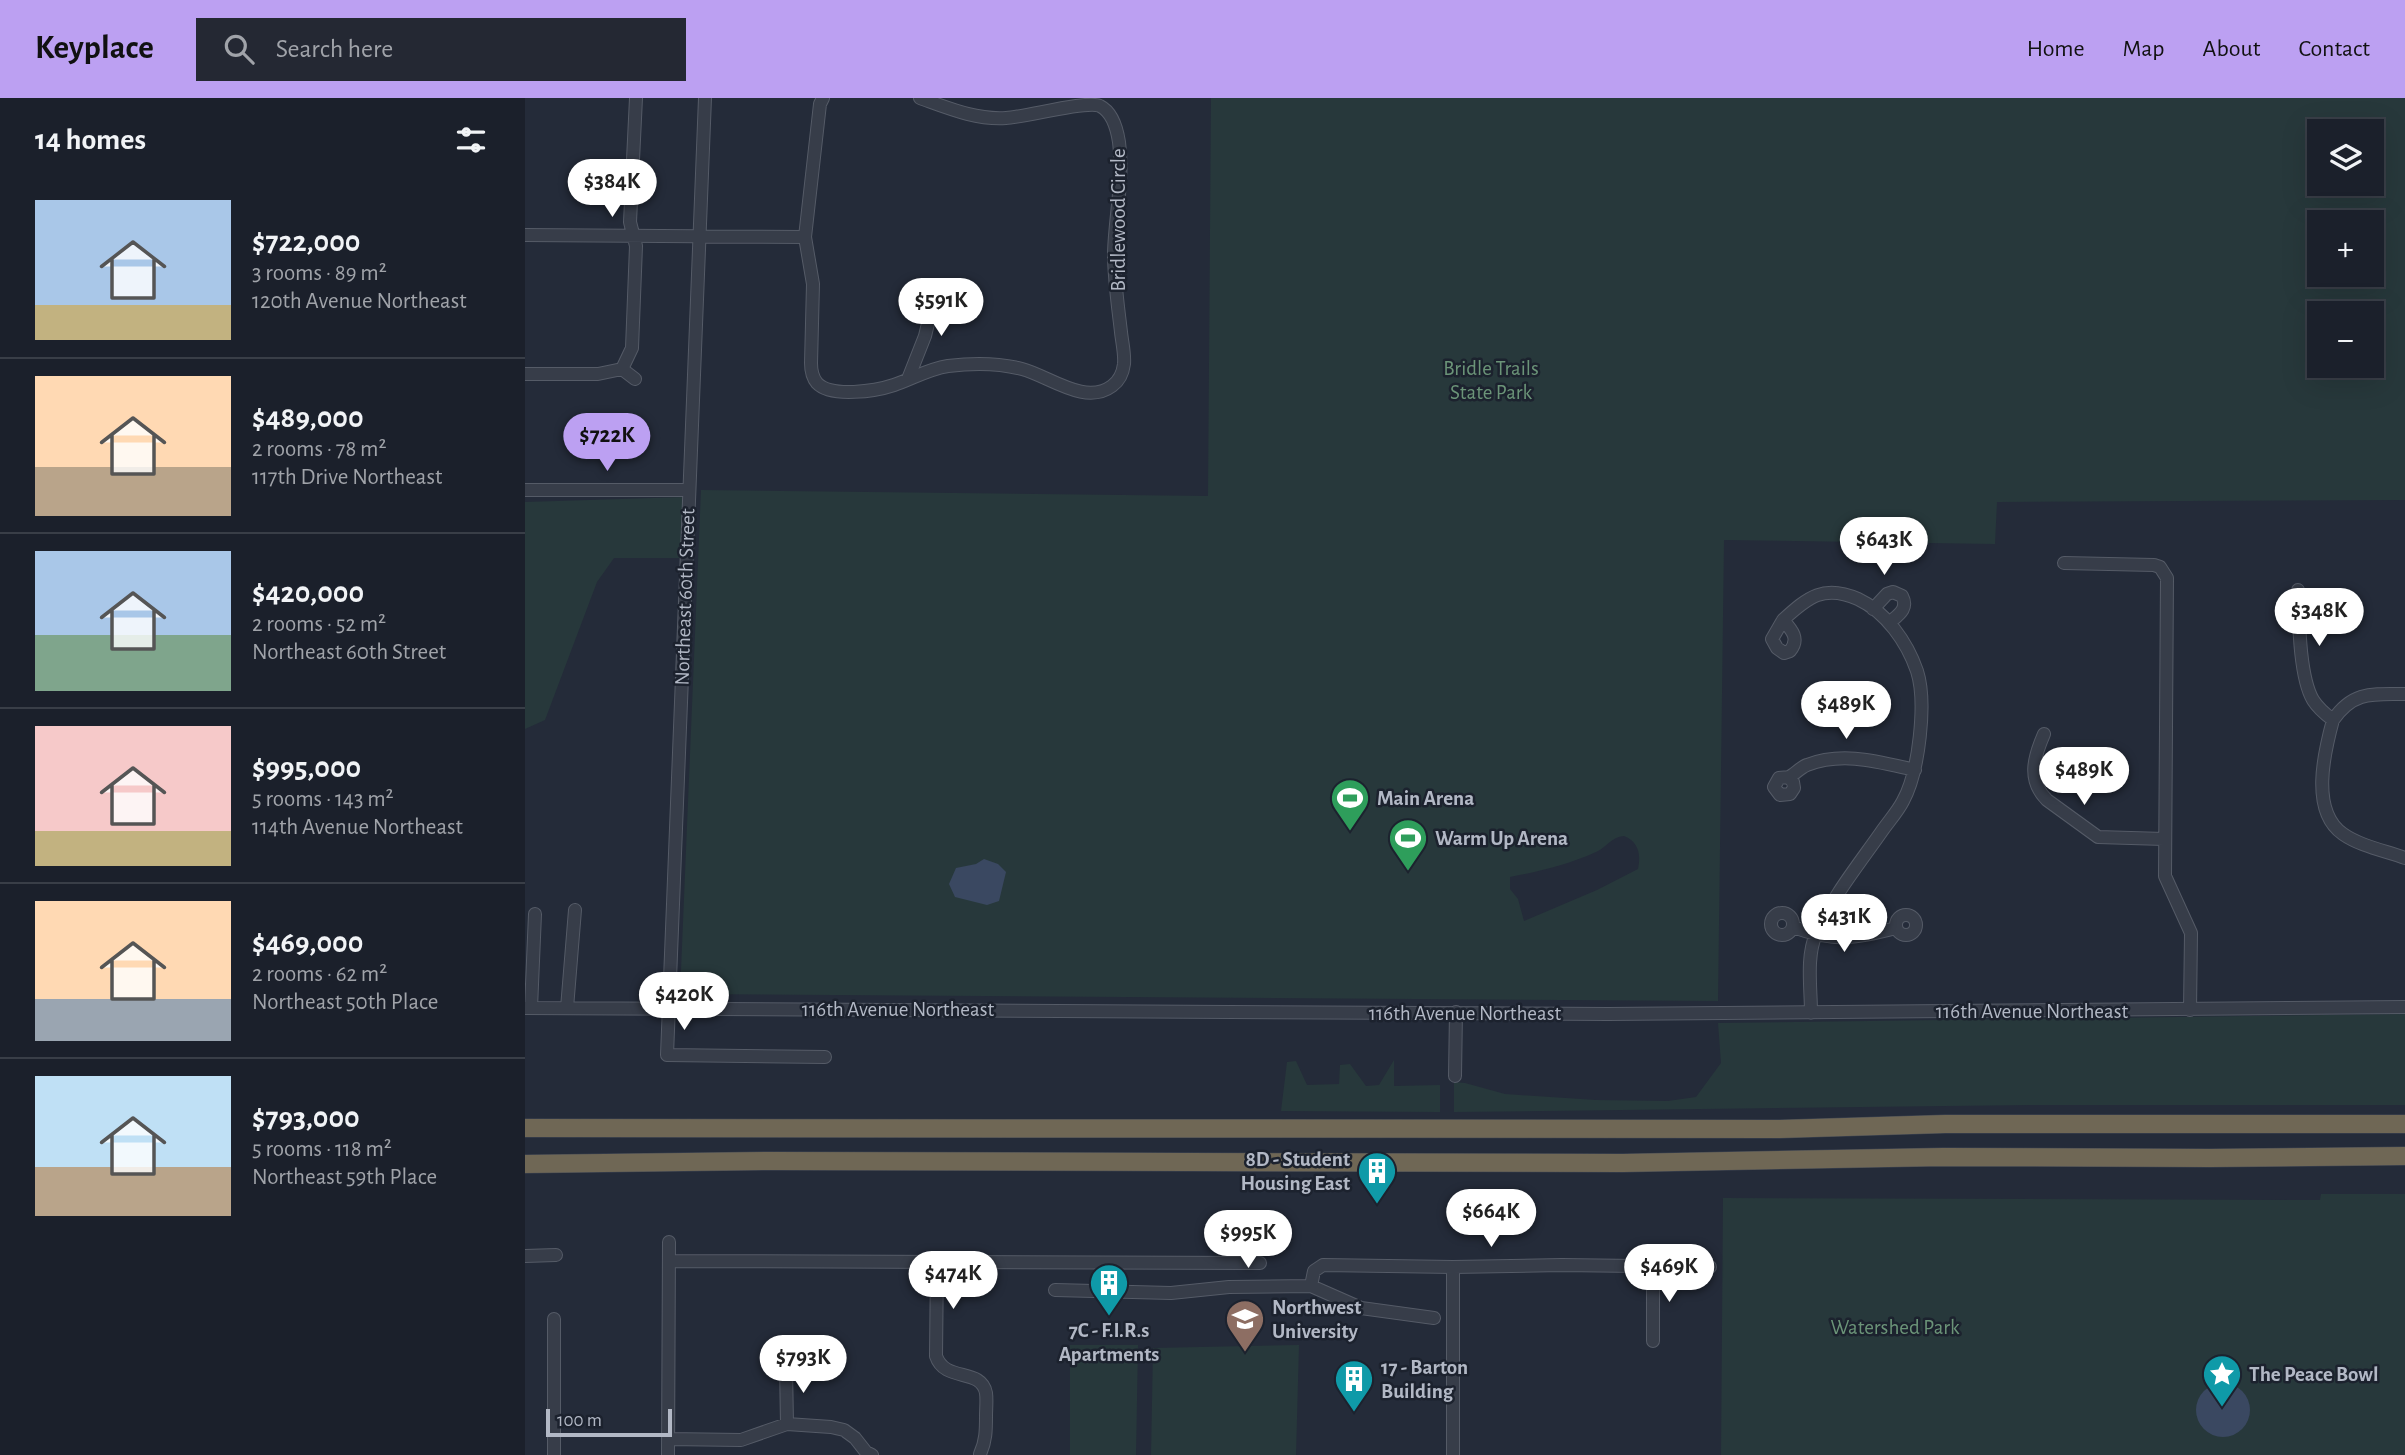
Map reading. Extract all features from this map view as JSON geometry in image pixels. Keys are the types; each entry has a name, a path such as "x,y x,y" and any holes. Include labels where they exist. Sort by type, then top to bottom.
{"highway":[{"path":"525,1128 1780,1129 1945,1124 2405,1124"},
{"path":"525,1164 769,1161 1623,1163 1943,1157 2405,1156"}],"street":[{"path":"525,374 598,374 622,369 627,361 632,348 636,246 630,222 636,98"},
{"name":"Northeast 60th Street","path":"705,98 667,1055 825,1056"},
{"name":"Bridlewood Circle","path":"823,98 820,104 805,237 813,284 812,375 819,385 833,391 863,392 893,386 947,366 995,365 1023,370 1059,385 1087,392 1100,392 1117,382 1124,362 1114,254 1119,140 1108,111 1097,104 1077,105 1007,118 981,118 920,98"},
{"path":"525,235 805,237"},
{"path":"908,379 925,336 932,307 924,302 924,295"},
{"path":"622,369 635,379"},
{"path":"525,490 689,490"},
{"path":"2064,563 2154,565 2162,569 2167,578 2164,839 2166,882 2191,933 2190,1010"},
{"path":"2298,590 2300,631 2308,688 2313,702 2333,720"},
{"path":"1783,620 1806,599 1831,592 1859,599 1882,615 1907,647 1918,673 1921,700 1915,770 1903,801 1842,888 1815,935 1811,951 1811,1013"},
{"path":"1893,592 1902,596 1904,609 1882,615 1887,593 1893,592"},
{"path":"2405,694 2363,695 2350,700 2341,708 2333,720 2328,736 2322,790 2327,817 2334,825 2350,838 2405,858"},
{"path":"2044,734 2037,752 2034,777 2040,793 2047,800 2098,837 2164,839"},
{"path":"1788,777 1807,765 1831,758 1849,757 1915,770"},
{"path":"567,1007 575,910"},
{"path":"528,1008 534,914"},
{"path":"1793,928 1832,938 1856,937 1896,928"},
{"name":"116th Avenue Northeast","path":"528,1008 1811,1013 2405,1007"},
{"path":"1455,1076 1456,1012"},
{"path":"668,1455 669,1242"},
{"path":"525,1256 556,1255"},
{"path":"669,1261 1260,1263"},
{"path":"937,1262 936,1356 945,1371 974,1378 982,1384 986,1393 985,1443 980,1455"},
{"path":"1311,1286 1314,1271 1323,1265 1710,1267"},
{"path":"1653,1266 1653,1341"},
{"path":"1453,1267 1453,1455"},
{"path":"1055,1290 1171,1293 1229,1287 1311,1286 1361,1308 1434,1318"},
{"path":"554,1319 554,1455"},
{"path":"786,1367 787,1424"},
{"path":"668,1439 741,1440 787,1424 831,1427 844,1430 872,1455"}],"green space":[{"name":"Bridle Trails State Park","path":"1211,98 2405,98 2405,500 1997,502 1995,544 1724,540 1718,1001 680,994 701,490 1208,496","holes":["1624,836 1636,845 1639,854 1638,869 1524,921 1518,899 1510,889 1510,877 1575,861"]},
{"path":"685,497 681,558 614,558 597,582 545,720 525,729 525,502"},
{"path":"2405,1014 2405,1105 2031,1105 1454,1112 1454,1082 1505,1094 1596,1100 1668,1101 1696,1097 1721,1063 1718,1023"},
{"path":"1394,1060 1394,1086 1440,1085 1440,1112 1281,1111 1287,1062 1296,1061 1307,1085 1339,1084 1340,1065 1350,1064 1366,1086 1379,1085"},
{"name":"Watershed Park","path":"2321,1194 2405,1194 2405,1455 1721,1455 1723,1198 2320,1200"},
{"path":"1070,1345 1138,1345 1136,1455 1070,1455"},
{"path":"1299,1345 1296,1455 1151,1455 1153,1348"}],"water":[{"path":"984,859 998,864 1006,872 999,901 987,905 955,897 949,884 956,868 976,864"},
{"name":"The Peace Bowl","path":"2223,1383 2242,1391 2250,1410 2242,1429 2223,1437 2204,1429 2196,1410 2204,1391"}],"place":[{"name":"Main Arena","path":"1350,832"},
{"name":"Warm Up Arena","path":"1408,872"},
{"name":"8D - Student Housing East","path":"1377,1205"},
{"name":"7C - F.I.R.s Apartments","path":"1109,1317"},
{"name":"Northwest University","path":"1245,1353"},
{"name":"The Peace Bowl","path":"2222,1408"},
{"name":"17 - Barton Building","path":"1354,1413"}]}
